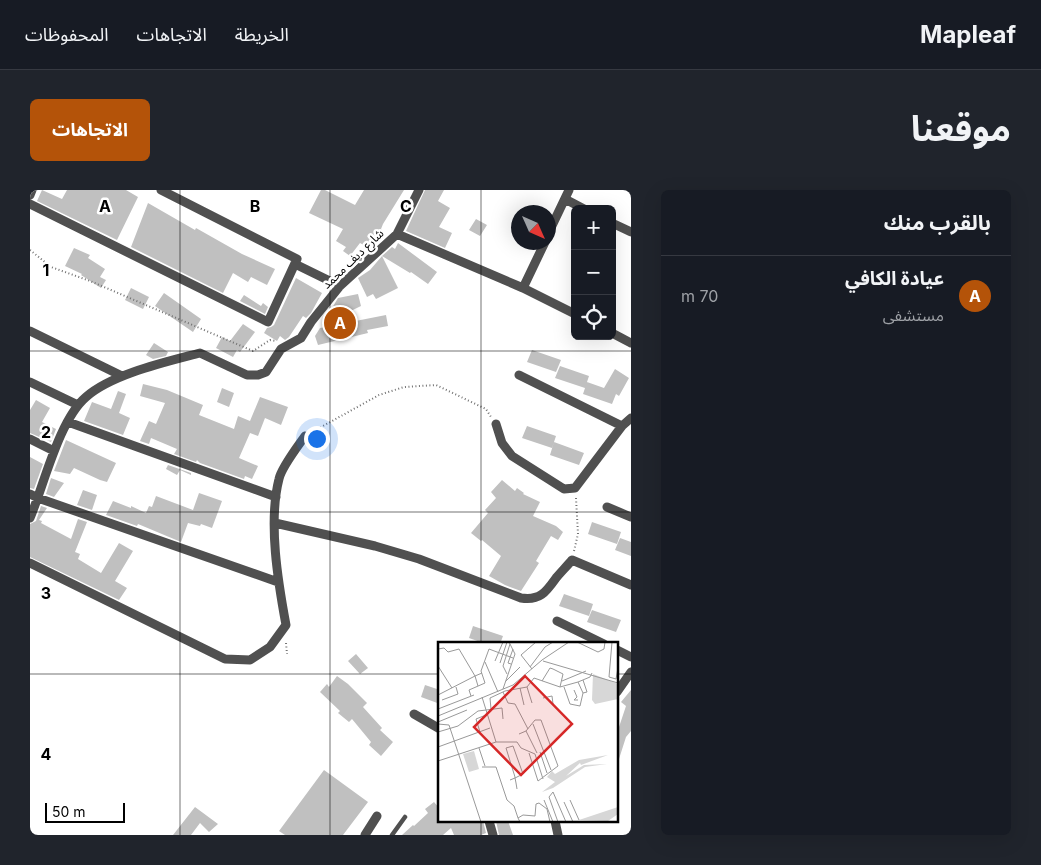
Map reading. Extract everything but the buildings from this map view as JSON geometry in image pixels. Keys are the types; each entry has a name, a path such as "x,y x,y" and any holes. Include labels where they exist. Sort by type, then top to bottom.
{"street":[{"path":"30,195 32,190"},
{"path":"30,204 268,322 298,259 161,190"},
{"path":"419,190 397,234 523,288 571,312"},
{"path":"556,218 570,190"},
{"path":"565,199 576,205"},
{"path":"616,225 631,232"},
{"name":"شارع ديف محمد","path":"78,405 86,396 122,376 200,353 247,375 258,375 266,372 281,349 301,338 311,322 340,286 397,234"},
{"path":"523,288 541,250"},
{"path":"295,264 340,286"},
{"path":"30,331 122,376"},
{"path":"616,335 631,343"},
{"path":"519,375 622,426"},
{"path":"30,382 78,405 68,422 34,496 30,518"},
{"path":"496,424 502,444 512,456 564,489 575,488 622,426 631,418"},
{"path":"68,422 276,497"},
{"path":"30,563 225,659 250,660 270,647 286,625 278,582 275,522 276,497 279,476 305,436"},
{"path":"30,439 54,451"},
{"path":"34,496 278,582"},
{"path":"607,507 631,517"},
{"path":"275,522 375,546 419,559 530,600 540,596 549,589 572,560 631,585"},
{"path":"557,621 600,642"},
{"path":"618,650 631,657"},
{"path":"618,691 631,672"},
{"path":"414,714 438,728"},
{"path":"364,835 377,816"},
{"path":"489,822 493,835"},
{"path":"555,822 558,835"}],"lane":[{"path":"392,835 405,817"}],"path":[{"path":"30,250 51,267 90,281 253,351 270,340 291,344"},
{"path":"305,436 380,395 404,387 436,385 486,409 496,424"},
{"path":"572,560 578,534 575,488"}],"place":[{"name":"عيادة الكافي","path":"340,323"}]}
